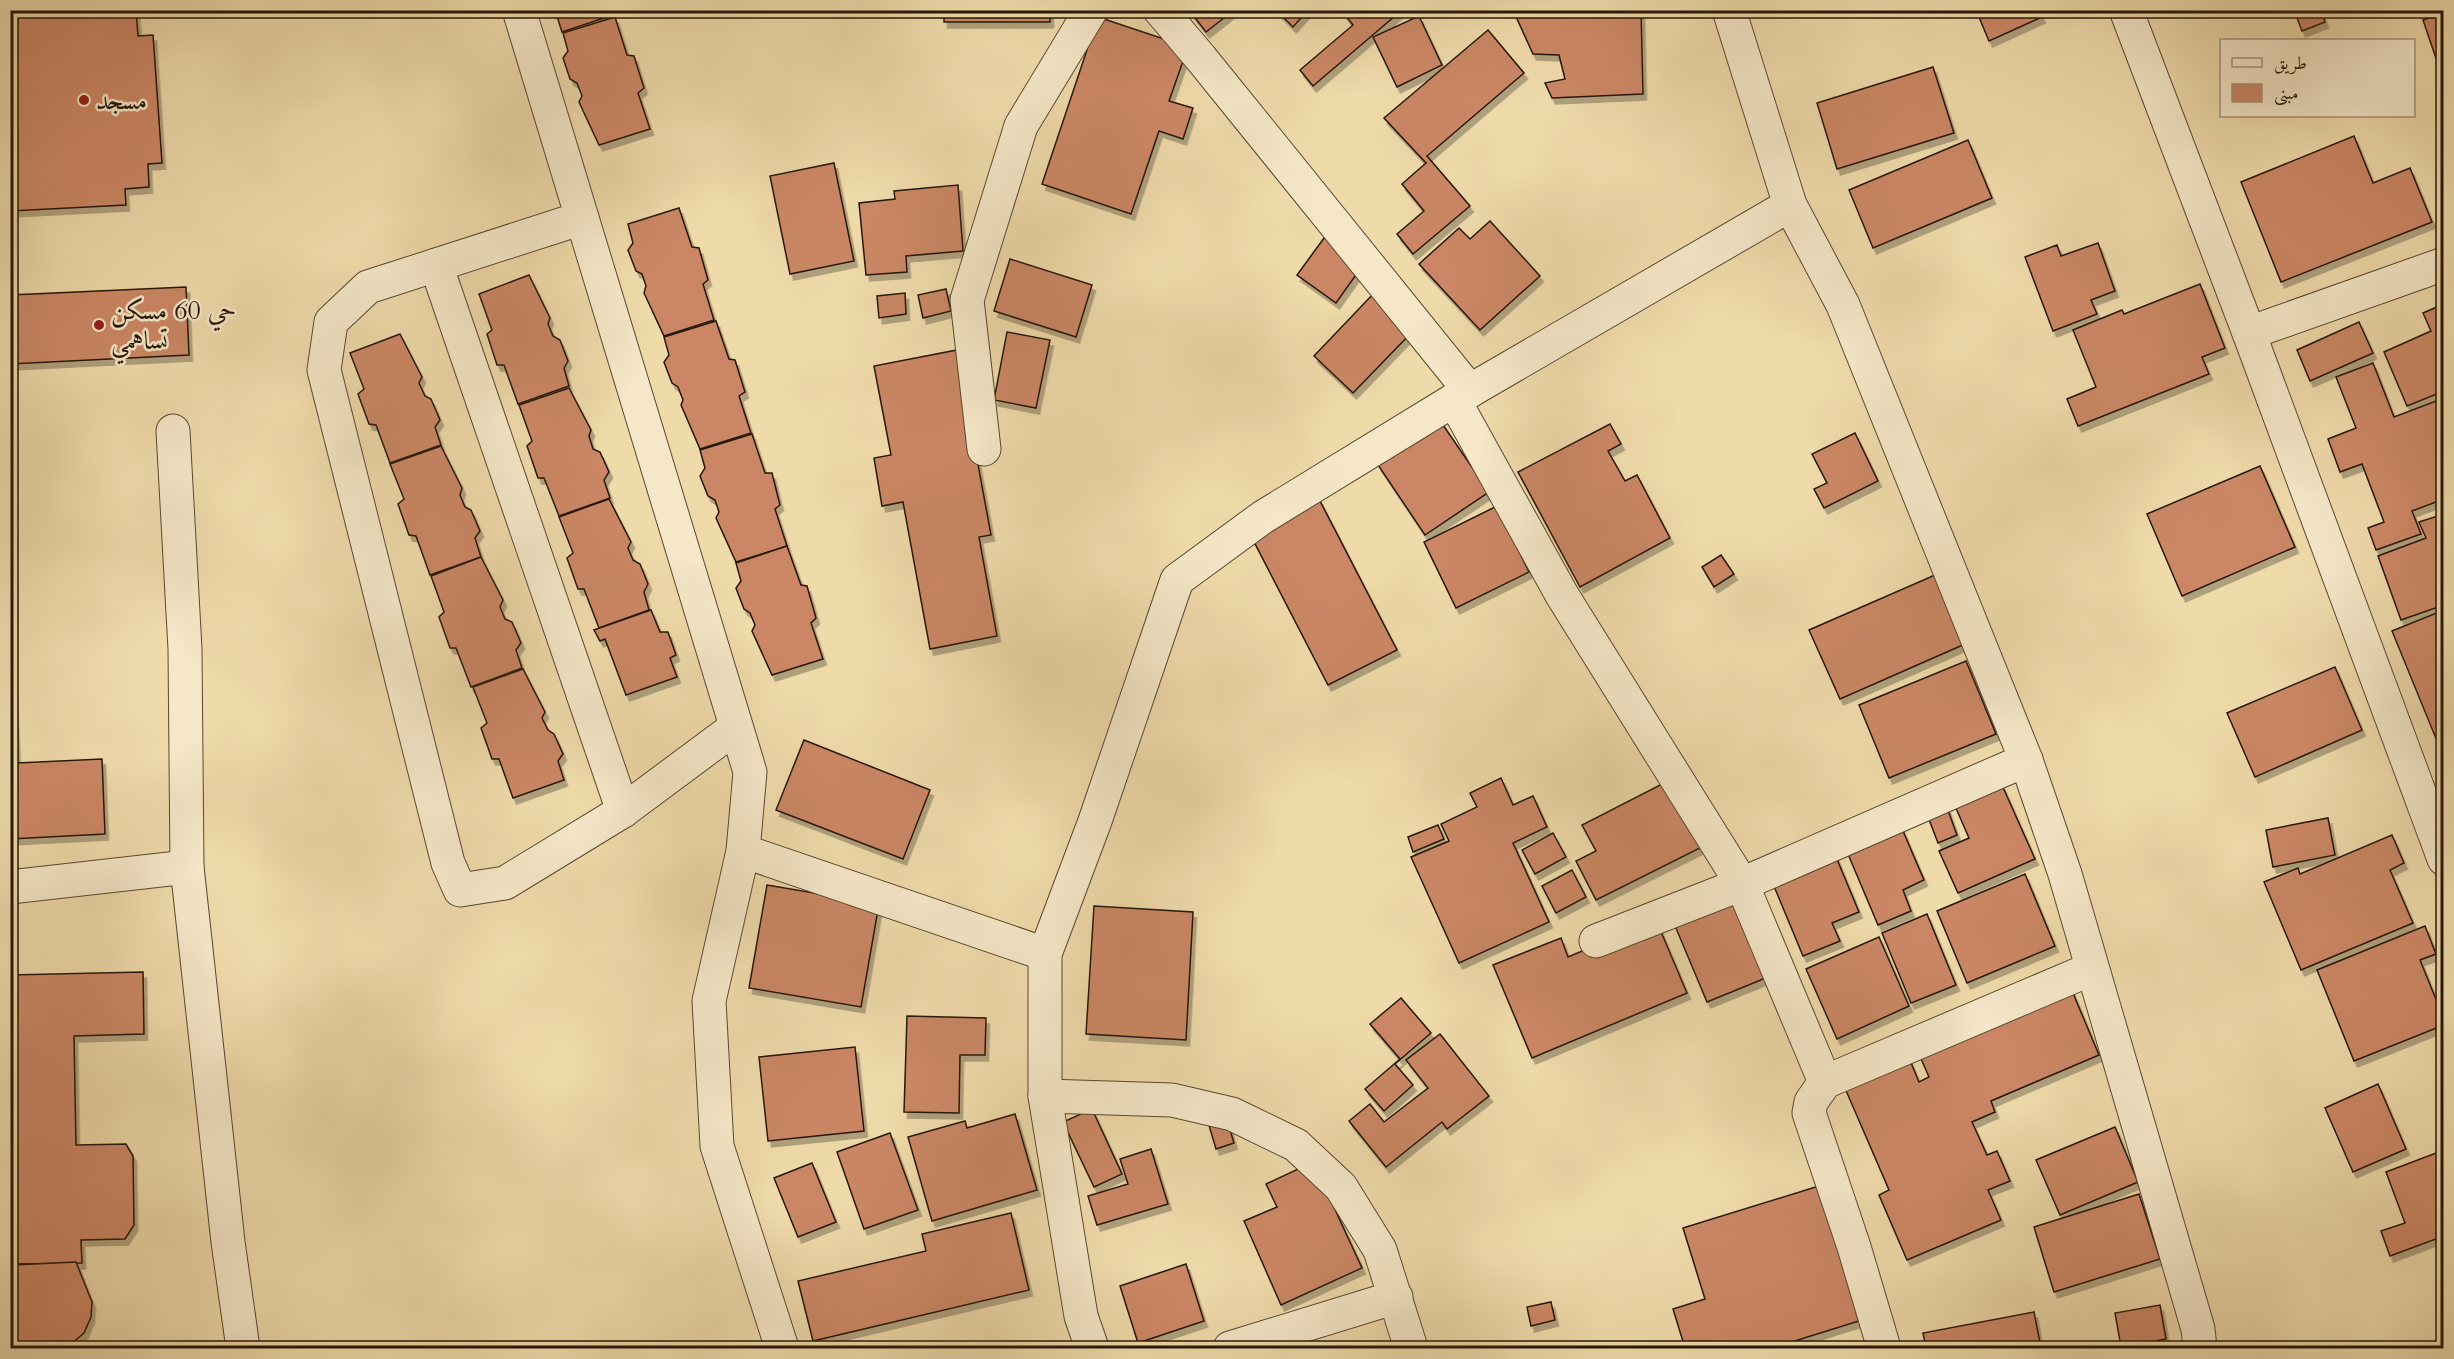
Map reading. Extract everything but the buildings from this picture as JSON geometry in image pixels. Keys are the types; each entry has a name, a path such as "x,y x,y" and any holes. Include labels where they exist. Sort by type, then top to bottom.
{"street":[{"path":"519,10 750,772 743,851 709,1001 717,1146 782,1348"},
{"path":"984,449 967,300 1021,126 1091,10"},
{"path":"1160,10 1298,176 1462,395 1562,595 1742,884 1825,1082"},
{"path":"1729,10 1790,205 1843,305 2026,760 2065,874 2198,1329 2200,1348"},
{"path":"2126,10 2249,333 2444,859"},
{"path":"1092,1348 1081,1316 1045,1096 1045,954 1095,821 1177,580 1263,517 1462,395 1790,205"},
{"path":"582,218 368,287 331,322 324,370 448,863 460,890 505,883 623,811 736,727"},
{"path":"2249,333 2444,264"},
{"path":"436,265 623,811"},
{"path":"173,431 184,649 187,867 228,1242 243,1348"},
{"path":"1596,941 1742,884 2026,760"},
{"path":"743,851 1045,954"},
{"path":"10,887 187,867"},
{"path":"1884,1348 1854,1247 1809,1113 1811,1102 1825,1082 2091,969"},
{"path":"1045,1096 1172,1100 1232,1114 1296,1145 1341,1187 1380,1250 1411,1348"},
{"path":"1230,1348 1396,1298"}],"place":[{"name":"مسجد","path":"84,100"},
{"name":"حي 60 مسكن تساهمي","path":"99,325"}]}
